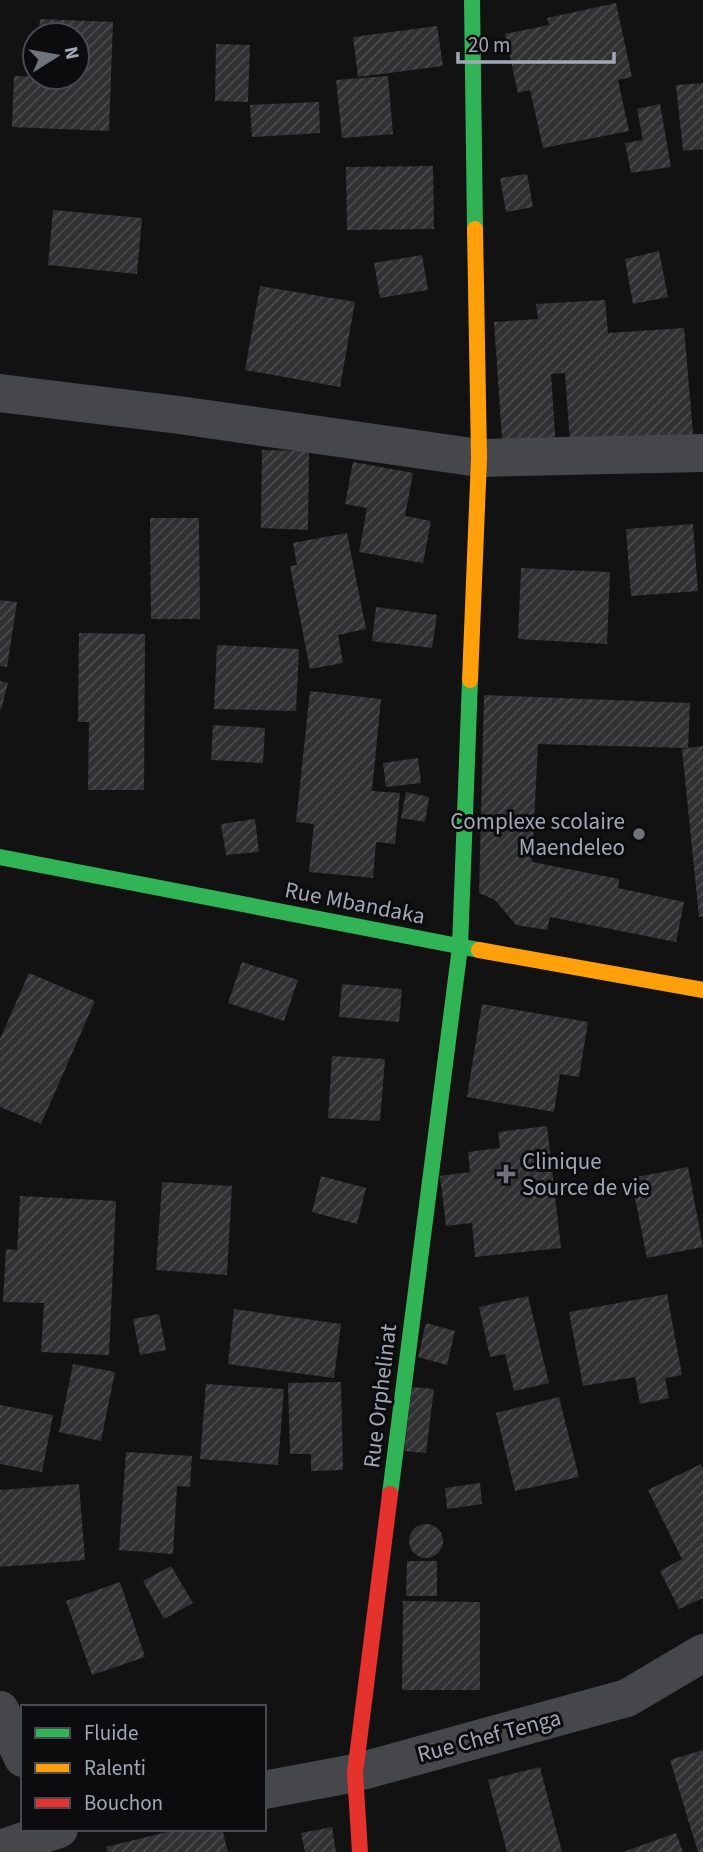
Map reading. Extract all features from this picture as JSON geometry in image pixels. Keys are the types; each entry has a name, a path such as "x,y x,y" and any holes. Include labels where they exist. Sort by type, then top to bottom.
{"street":[{"name":"Rue Orphelinat","path":"360,1852 355,1773 460,947 479,458 472,0"},
{"path":"0,393 178,415 479,458 703,453"},
{"name":"Rue Mbandaka","path":"0,857 460,947 703,990"},
{"name":"Rue Chef Tenga","path":"266,1790 355,1773 627,1698 703,1653"},
{"path":"0,1710 21,1754"},
{"path":"0,1849 51,1831"}],"building":[{"path":"616,3 632,77 618,80 629,131 543,148 530,90 518,93 505,34 549,25 547,18"},
{"path":"40,19 89,21 40,21"},
{"path":"91,21 113,22 109,131 12,127 14,76 21,76 21,91 91,91"},
{"path":"437,26 443,66 358,77 353,37"},
{"path":"216,44 250,45 248,102 215,101"},
{"path":"388,76 393,134 342,138 336,80"},
{"path":"703,83 703,149 683,151 676,85"},
{"path":"319,102 320,133 252,137 250,105"},
{"path":"660,104 671,167 631,173 625,143 643,140 637,109"},
{"path":"433,166 434,229 347,230 346,167"},
{"path":"527,174 533,207 506,212 500,178"},
{"path":"53,210 142,218 137,274 48,265"},
{"path":"659,251 668,297 633,304 625,259"},
{"path":"422,255 428,290 380,298 374,263"},
{"path":"260,286 355,302 340,387 245,370"},
{"path":"605,300 608,333 684,328 693,434 570,443 565,373 551,374 556,449 503,453 494,322 538,319 536,304"},
{"path":"262,450 309,451 308,530 261,528"},
{"path":"353,462 413,473 405,516 431,521 423,563 359,552 367,508 345,504"},
{"path":"150,518 199,518 200,619 151,619"},
{"path":"693,524 698,591 631,596 626,529"},
{"path":"347,533 366,629 338,635 343,663 310,669 290,566 297,565 293,543"},
{"path":"521,568 610,572 607,644 518,639"},
{"path":"0,600 17,602 7,667 0,666"},
{"path":"376,607 437,615 432,648 372,641"},
{"path":"79,633 145,634 144,790 88,790 89,722 78,722"},
{"path":"217,645 299,649 296,711 214,709"},
{"path":"0,681 8,683 1,710 0,710"},
{"path":"310,691 381,699 372,791 400,793 395,844 376,842 373,878 309,872 314,824 296,822"},
{"path":"484,695 690,703 688,748 703,746 703,916 699,917 682,749 687,748 538,744 532,862 619,879 618,888 684,902 676,942 550,917 547,930 516,925 495,900 479,893"},
{"path":"213,725 265,728 263,763 211,760"},
{"path":"418,758 421,783 386,787 383,763"},
{"path":"406,792 429,797 425,822 401,818"},
{"path":"255,819 259,852 226,855 221,824"},
{"path":"242,962 298,980 284,1021 228,1003"},
{"path":"29,973 95,1001 41,1124 0,1107 0,1039"},
{"path":"342,984 402,989 399,1022 339,1017"},
{"path":"482,1004 588,1022 579,1077 560,1074 554,1112 467,1097"},
{"path":"332,1056 385,1059 380,1121 328,1118"},
{"path":"547,1126 561,1248 475,1257 472,1223 446,1226 440,1176 470,1172 468,1152 500,1148 498,1132"},
{"path":"688,1167 703,1247 647,1258 631,1178"},
{"path":"321,1176 366,1188 357,1224 312,1212"},
{"path":"162,1182 232,1186 227,1275 156,1270"},
{"path":"20,1196 116,1201 109,1355 41,1352 44,1303 3,1302 6,1249 17,1250"},
{"path":"667,1294 682,1375 665,1378 669,1398 640,1404 635,1377 583,1386 569,1312"},
{"path":"528,1296 549,1383 514,1391 505,1354 490,1357 479,1307"},
{"path":"234,1309 341,1324 334,1378 228,1364"},
{"path":"159,1314 166,1350 140,1355 133,1319"},
{"path":"426,1323 455,1331 447,1365 418,1357"},
{"path":"73,1364 115,1372 101,1441 59,1432"},
{"path":"341,1382 343,1470 311,1471 311,1454 290,1454 288,1383"},
{"path":"206,1384 284,1389 278,1465 200,1459"},
{"path":"412,1387 434,1389 426,1453 404,1451"},
{"path":"559,1397 579,1477 515,1491 496,1413"},
{"path":"0,1405 53,1415 42,1472 0,1464"},
{"path":"126,1452 192,1456 190,1487 177,1486 173,1554 119,1550"},
{"path":"701,1464 703,1598 679,1609 660,1571 682,1559 648,1490"},
{"path":"480,1483 482,1504 447,1509 445,1488"},
{"path":"79,1484 85,1560 0,1567 0,1490"},
{"path":"426,1524 438,1529 443,1541 438,1553 426,1558 414,1553 409,1541 414,1529"},
{"path":"407,1561 437,1561 437,1596 406,1596"},
{"path":"171,1566 193,1603 164,1619 143,1581"},
{"path":"120,1582 145,1657 92,1675 66,1601"},
{"path":"403,1601 480,1602 480,1690 402,1690"},
{"path":"703,1750 703,1852 698,1852 670,1760"},
{"path":"540,1767 562,1852 507,1852 488,1780"},
{"path":"332,1827 336,1852 305,1852 301,1833"},
{"path":"171,1831 223,1831 228,1852 108,1852 106,1847"},
{"path":"676,1833 683,1852 623,1852"}],"traffic: fast":[{"path":"472,0 475,229"},
{"path":"390,1494 460,947 470,680"},
{"path":"0,857 479,950"}],"traffic: slow":[{"path":"470,680 479,458 475,229"},
{"path":"479,950 703,990"}],"traffic: jam":[{"path":"360,1852 355,1773 390,1494"}],"place":[{"name":"Complexe scolaire Maendeleo","path":"639,834"},
{"name":"Clinique Source de vie","path":"506,1174"}]}
